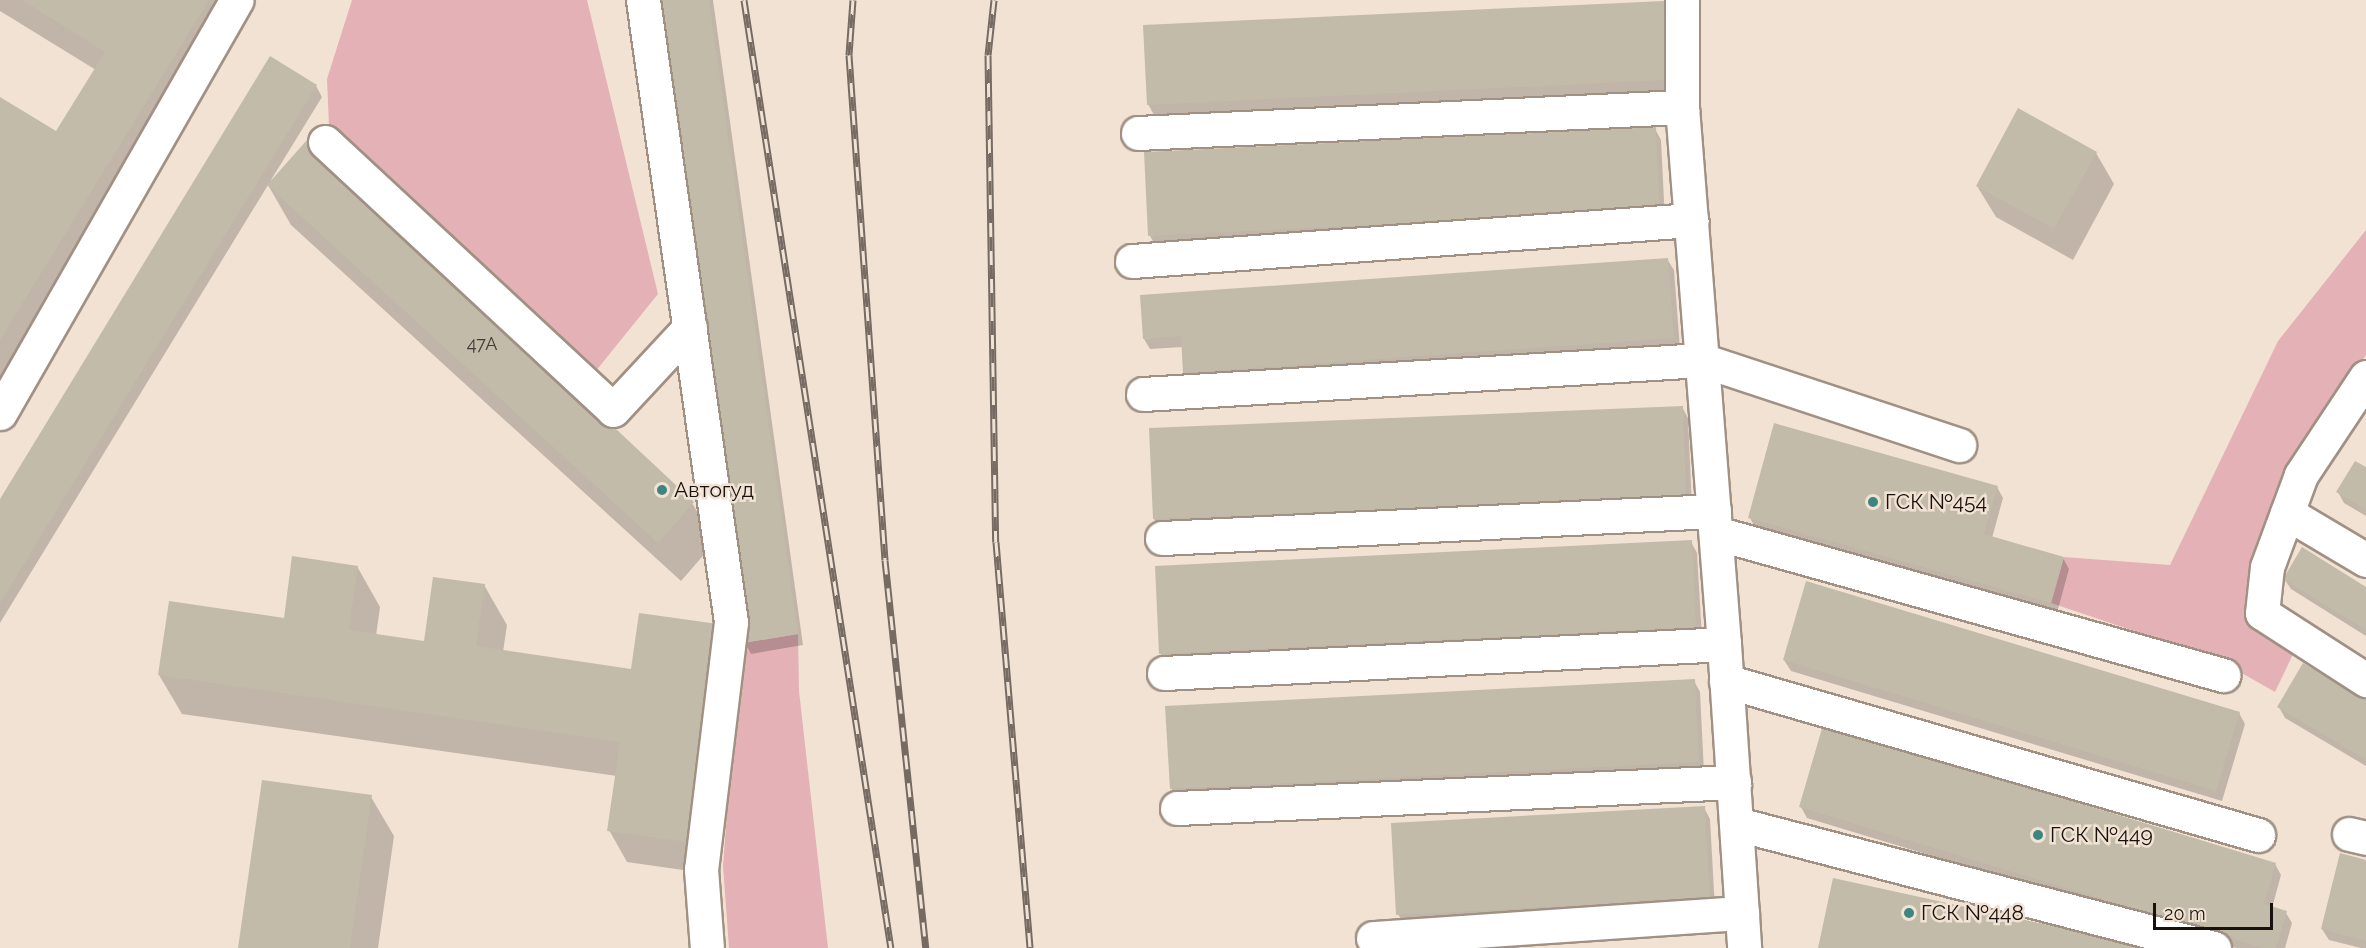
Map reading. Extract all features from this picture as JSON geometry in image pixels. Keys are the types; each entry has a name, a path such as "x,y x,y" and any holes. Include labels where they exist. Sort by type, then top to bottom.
{"lane":[{"path":"0,412 237,0"},
{"path":"643,0 731,622 701,869 707,948"},
{"path":"1683,0 1682,107 1724,644 1744,948"},
{"path":"1138,133 1682,107"},
{"path":"325,142 614,410 690,327"},
{"path":"1132,261 1690,220"},
{"path":"1143,394 1702,360 1959,446"},
{"path":"2361,394 2301,476 2267,567 2262,613 2366,680"},
{"path":"2287,513 2366,560"},
{"path":"1162,538 1715,522 2223,675"},
{"path":"1164,673 1724,644"},
{"path":"1726,681 2258,835"},
{"path":"1177,808 1734,782"},
{"path":"1737,824 2214,948"},
{"path":"1373,938 1742,913"}],"shaded area":[{"path":"352,0 587,0 658,294 595,372 329,126 327,79"},
{"path":"2366,230 2366,355 2345,386 2261,567 2295,650 2275,692 2217,659 2051,603 2064,557 2170,565 2278,341"},
{"path":"798,634 799,691 828,948 729,948 723,866 734,720 743,643"}],"building":[{"path":"22,0 209,0 0,340 0,97 56,131 105,52"},
{"path":"652,0 709,0 798,634 743,643"},
{"path":"1664,1 1668,80 1147,105 1143,25"},
{"path":"270,56 317,85 0,603 0,499"},
{"path":"2018,108 2097,152 2054,229 1976,186"},
{"path":"1656,127 1660,211 1148,236 1144,152"},
{"path":"307,140 694,502 658,543 267,185"},
{"path":"1668,258 1674,338 1183,373 1181,336 1143,339 1140,295"},
{"path":"1683,406 1686,497 1153,519 1149,428"},
{"name":"ГСК №454","path":"1774,423 1998,486 1984,534 2064,557 2051,603 1748,518"},
{"path":"2355,461 2366,467 2366,510 2336,492"},
{"path":"1692,540 1696,627 1159,654 1155,566"},
{"path":"2302,547 2366,587 2366,630 2283,579"},
{"path":"292,556 358,566 349,630 424,641 433,577 485,584 476,646 631,669 639,613 718,624 687,842 607,831 620,742 158,675 169,601 284,618"},
{"path":"1806,581 2240,712 2216,791 1783,660"},
{"path":"2303,663 2366,700 2366,760 2277,707"},
{"path":"1695,679 1699,762 1170,789 1165,706"},
{"name":"ГСК №449","path":"1823,725 2276,863 2264,904 2287,911 2276,948 2263,948 1799,807"},
{"path":"262,780 372,795 350,948 238,948"},
{"path":"1705,806 1710,899 1396,915 1391,823"},
{"path":"2340,853 2366,860 2366,941 2321,929"},
{"name":"ГСК №448","path":"1833,878 2148,947 2148,948 1818,948"}],"railway":[{"path":"744,0 891,948"},
{"path":"853,0 849,55 885,560 926,948"},
{"path":"994,0 988,55 996,542 1030,948"}],"place":[{"name":"Автогуд","path":"662,490"},
{"name":"ГСК №454","path":"1873,502"},
{"name":"ГСК №449","path":"2038,835"},
{"name":"ГСК №448","path":"1909,913"}]}
